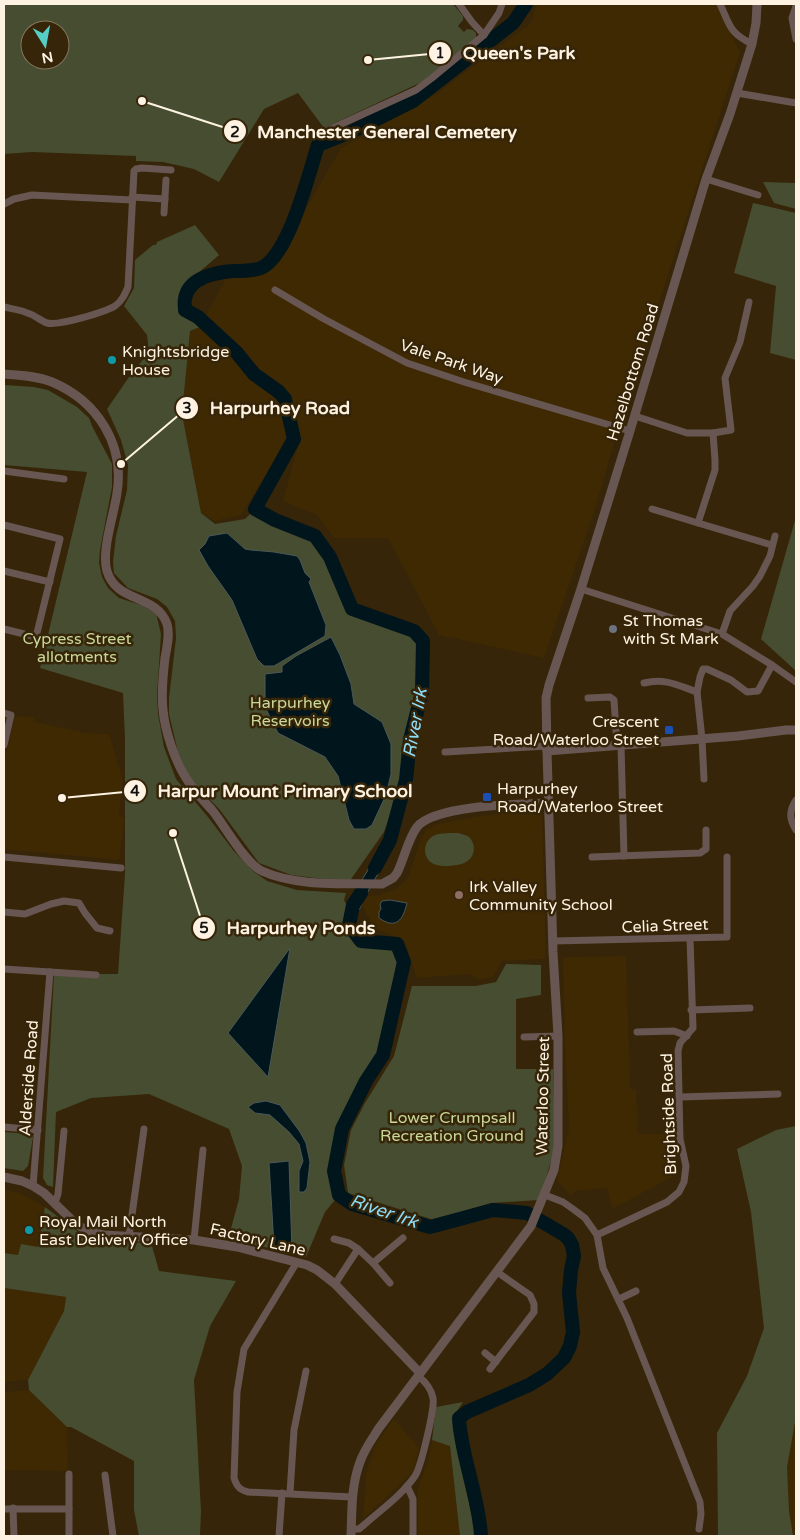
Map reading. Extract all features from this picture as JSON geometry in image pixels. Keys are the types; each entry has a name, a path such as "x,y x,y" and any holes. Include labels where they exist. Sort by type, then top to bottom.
{"street":[{"path":"459,4 484,35"},
{"path":"326,131 416,90 484,35 499,13 502,4"},
{"path":"720,4 730,28 740,39 752,44"},
{"name":"Hazelbottom Road","path":"547,749 546,713 549,685 635,416 706,179 737,93 752,44 757,4"},
{"path":"796,6 792,18 796,39"},
{"path":"737,93 796,102"},
{"path":"4,307 31,314 48,323 55,323 66,322 104,311 115,305 125,294 128,287 134,173 136,169 142,168 171,170"},
{"path":"706,179 758,194"},
{"path":"164,213 166,180"},
{"path":"4,204 14,199 32,195 165,200"},
{"name":"Vale Park Way","path":"275,290 324,319 407,363 464,382 630,431"},
{"path":"635,416 687,433 713,433 731,430 725,378 740,342 749,302"},
{"path":"4,374 51,381 81,398 102,421 114,446 119,474 118,492 106,552 107,571 113,584 123,593 155,606 163,615 168,635 162,686 163,711 172,746 185,777 196,794 212,811 254,866 286,879 382,884 393,878 416,830 428,818 437,814 488,806 548,803"},
{"path":"698,522 715,470 713,433"},
{"path":"4,471 64,479"},
{"path":"652,509 772,545"},
{"path":"4,525 60,539 36,637 4,630"},
{"path":"722,634 730,611 760,576 770,556 775,536"},
{"path":"4,571 50,582"},
{"path":"581,589 722,634 796,682"},
{"path":"704,779 697,692 703,669 731,680 747,692 758,691 772,665"},
{"path":"644,684 654,681 666,681 697,692"},
{"path":"588,698 610,697 614,700 619,745 624,856"},
{"path":"4,713 11,715 4,745"},
{"path":"445,752 619,745 796,730"},
{"name":"Waterloo Street","path":"351,1533 352,1497 360,1462 369,1443 531,1226 554,1170 558,1146 558,1036 547,749"},
{"path":"796,800 791,808 790,815 791,822 796,830"},
{"path":"592,857 700,853 706,849 706,830"},
{"path":"4,856 122,868"},
{"name":"Celia Street","path":"553,941 727,937 728,857"},
{"path":"4,912 25,914 58,902 79,903 97,928 110,931"},
{"path":"727,937 736,937"},
{"name":"Brightside Road","path":"597,1236 667,1202 679,1192 684,1182 686,1166 680,1139 678,1047 693,1028 690,938"},
{"path":"4,968 96,975"},
{"name":"Alderside Road","path":"33,1186 50,972"},
{"path":"691,1010 750,1008"},
{"path":"637,1032 674,1031 687,1036"},
{"path":"524,1037 558,1036"},
{"path":"680,1097 778,1094"},
{"path":"4,1127 38,1130"},
{"path":"129,1236 144,1128"},
{"path":"55,1203 58,1194 64,1132"},
{"path":"194,1240 203,1150"},
{"name":"Factory Lane","path":"4,1177 22,1181 33,1186 86,1230 104,1235 194,1240 237,1247 297,1262 317,1270 335,1284 419,1375"},
{"path":"545,1194 574,1209 585,1218 597,1236 603,1268 619,1299 700,1502 699,1529"},
{"path":"373,1263 403,1238"},
{"path":"334,1239 349,1243 358,1249 390,1283"},
{"path":"335,1284 358,1249"},
{"path":"297,1262 244,1349 237,1392 234,1478 236,1485 241,1490 248,1492 282,1492 352,1497"},
{"path":"490,1370 534,1312 534,1304 530,1295 497,1272"},
{"path":"619,1299 636,1291"},
{"path":"484,1353 496,1362"},
{"path":"290,1493 294,1430 306,1371"},
{"path":"351,1533 362,1527 407,1486 416,1474 433,1404 430,1390 419,1375"},
{"path":"68,1474 69,1536"},
{"path":"105,1475 113,1536"},
{"path":"407,1486 413,1499 412,1536"},
{"path":"279,1536 282,1492"},
{"path":"13,1508 14,1536"},
{"path":"4,1509 69,1509"}],"shaded area":[{"path":"537,4 716,4 740,52 622,417 595,509 544,658 439,635 388,538 334,538 317,515 283,501 300,438 289,396 282,384 256,369 205,317 226,279 273,266 341,148 435,95 531,23"},
{"path":"200,327 236,356 252,376 281,398 290,435 241,515 215,521 201,513 182,414 190,331"},
{"path":"15,716 35,717 35,722 86,733 109,734 123,780 119,815 124,819 119,860 4,849 4,760"},
{"name":"Irk Valley Community School","path":"542,810 546,959 502,961 493,977 479,980 470,974 417,978 404,940 374,928 362,905 367,896 379,895 397,889 408,878 421,839 426,830 438,824 487,815"},
{"path":"626,956 630,1089 636,1089 638,1134 674,1134 678,1174 612,1209 607,1188 574,1191 571,1196 557,1180 569,1128 563,957"},
{"path":"4,1190 20,1193 45,1207 38,1247 18,1255 4,1253"},
{"path":"4,1288 66,1297 64,1311 28,1380 4,1382"},
{"path":"796,1373 796,1536 779,1536"},
{"path":"29,1390 67,1427 68,1471 4,1470 4,1392"},
{"path":"394,1419 419,1448 413,1472 363,1519 366,1474 375,1446"},
{"path":"432,1440 450,1446 460,1536 418,1536 418,1488 428,1461"}],"green space":[{"path":"4,4 453,4 463,16 463,20 458,26 464,32 467,29 473,30 476,33 476,38 426,80 324,128 298,93 264,109 219,182 194,169 163,162 136,161 136,156 32,152 4,154"},
{"path":"763,182 796,183 796,209 774,203"},
{"path":"753,203 796,213 796,360 770,353 776,286 734,273"},
{"name":"Harpurhey Reservoirs","path":"195,225 219,255 183,286 194,319 200,327 190,331 182,414 201,513 215,524 245,519 252,512 312,539 326,557 350,610 409,633 418,644 417,692 403,741 402,781 384,832 349,882 291,875 259,863 220,810 189,778 178,752 169,714 176,638 175,621 167,607 157,599 128,588 114,573 113,562 116,536 127,490 128,465 121,440 107,409 149,352 147,335 124,306 134,288 135,260 153,245 156,245 157,242"},
{"name":"Cypress Street allotments","path":"4,385 48,390 77,407 89,418 112,464 112,487 99,563 102,577 108,588 119,598 141,605 156,613 161,634 157,696 158,714 164,747 176,779 233,850 253,871 267,881 297,890 346,893 344,900 361,932 390,946 397,962 379,1053 361,1082 338,1128 329,1171 335,1200 325,1212 306,1257 228,1239 239,1199 242,1166 229,1129 149,1094 91,1098 56,1112 53,1187 47,1185 43,1178 54,974 118,974 125,874 123,693 40,668 87,472 4,465"},
{"path":"796,517 796,671 761,639"},
{"path":"458,833 472,840 474,852 468,861 458,865 443,866 428,860 425,851 430,838 440,834"},
{"name":"Lower Crumpsall Recreation Ground","path":"506,964 541,965 541,995 516,999 516,1069 553,1069 555,1149 539,1200 491,1203 434,1220 348,1193 344,1165 351,1130 394,1056 412,986 476,986 496,982"},
{"path":"796,1126 796,1422 787,1467 789,1511 793,1536 718,1536 717,1433 747,1376 764,1328 751,1212 737,1149 776,1130"},
{"path":"4,1132 29,1134 33,1137 28,1166 23,1171 4,1168"},
{"path":"45,1207 89,1240 147,1243 152,1246 159,1271 236,1281 210,1326 194,1380 201,1511 200,1536 139,1536 134,1510 134,1461 71,1427 67,1427 29,1390 28,1380 64,1311 66,1297 4,1288 4,1253 18,1255 21,1244 38,1247"},
{"path":"463,1402 453,1417 456,1443 475,1536 460,1536 450,1446 432,1440 436,1407"}],"water":[{"path":"227,533 245,549 297,556 305,573 311,579 309,582 326,625 325,636 274,666 264,666 257,659 232,600 199,550 209,536"},
{"path":"331,637 351,684 354,704 382,722 391,744 391,774 386,795 372,825 366,829 354,829 349,820 338,776 325,757 278,733 265,707 265,674 282,672 282,666 296,656"},
{"path":"380,850 390,852 359,910 349,906 354,893"},
{"path":"390,900 407,903 401,918 394,923 379,918 380,904 382,901"},
{"path":"290,948 268,1077 228,1033"},
{"path":"266,1101 280,1105 306,1143 310,1162 307,1188 304,1192 299,1192 299,1171 303,1161 299,1144 270,1115 255,1113 248,1107 254,1103"},
{"path":"289,1161 292,1251 274,1246 269,1163"}],"waterway":[{"name":"River Irk","path":"375,868 390,840 406,780 410,740 422,692 423,641 414,631 352,609 330,557 315,536 275,520 255,509 294,439 285,399 279,392 254,374 237,353 198,317 185,310 185,300 187,292 192,285 204,277 212,274 258,269 271,260 280,248 297,212 318,145 353,131 413,101 513,23 526,4"},
{"name":"River Irk","path":"361,893 353,905 349,925 361,941 397,944 404,962 383,1055 366,1081 342,1129 334,1171 339,1195 352,1204 430,1227 493,1210 527,1213 563,1234 572,1245 574,1256 569,1293 573,1332 570,1346 564,1358 547,1374 529,1385 467,1412 459,1418 460,1433 477,1506 481,1536"}],"place":[{"name":"Queen's Park","path":"368,60"},
{"name":"Manchester General Cemetery","path":"142,101"},
{"name":"Knightsbridge House","path":"112,360"},
{"name":"Harpurhey Road","path":"121,464"},
{"name":"St Thomas with St Mark","path":"613,629"},
{"name":"Crescent Road/Waterloo Street","path":"669,730"},
{"name":"Harpurhey Road/Waterloo Street","path":"487,797"},
{"name":"Harpur Mount Primary School","path":"62,798"},
{"name":"Harpurhey Ponds","path":"173,833"},
{"name":"Irk Valley Community School","path":"459,895"},
{"name":"Royal Mail North East Delivery Office","path":"29,1230"}]}
